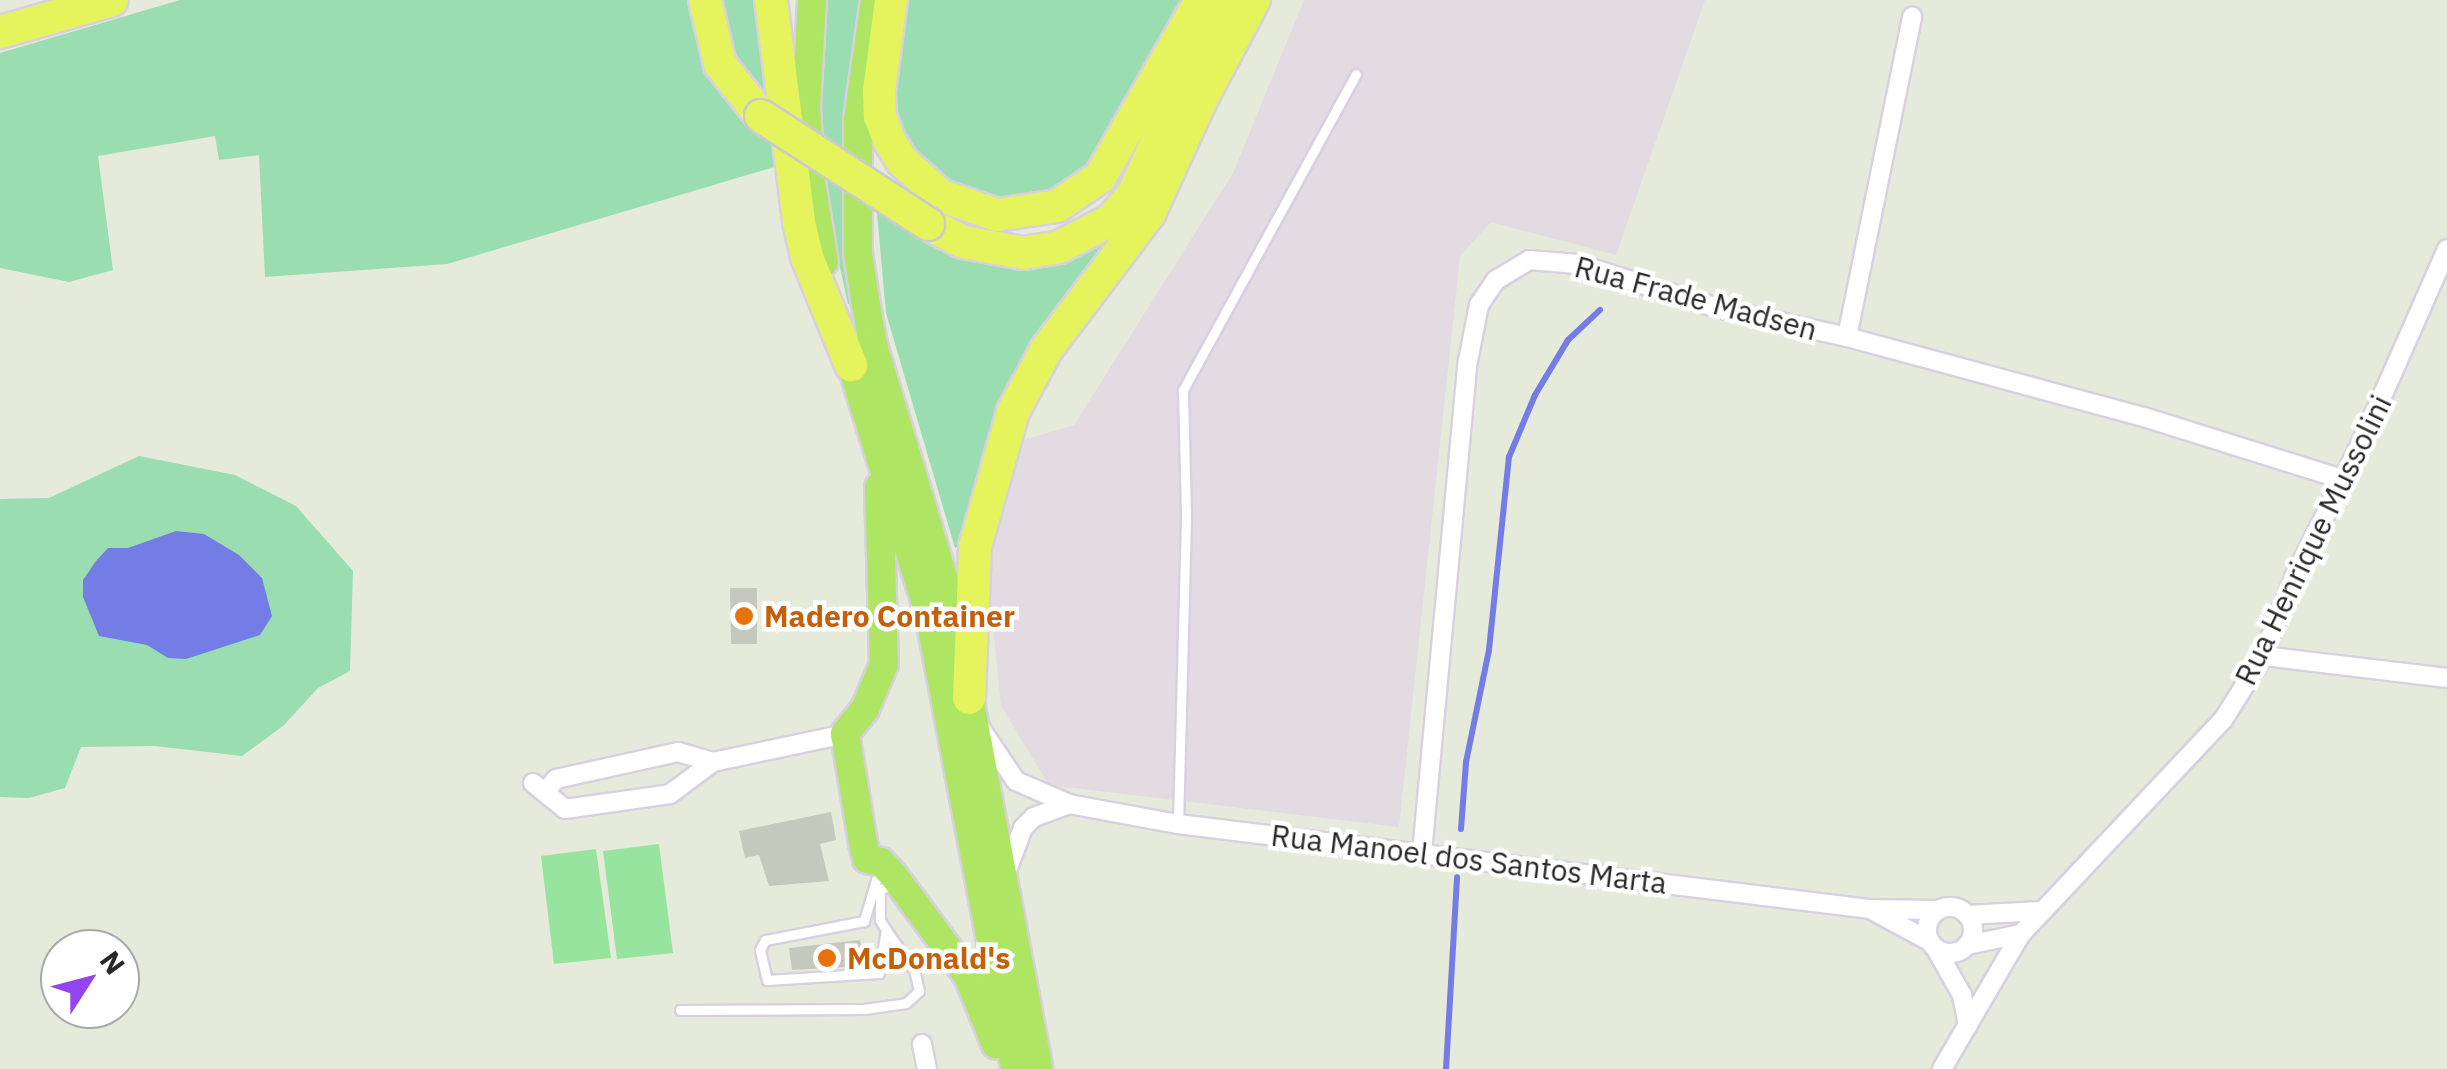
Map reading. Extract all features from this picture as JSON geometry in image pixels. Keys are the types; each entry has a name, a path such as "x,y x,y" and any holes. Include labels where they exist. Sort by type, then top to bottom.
{"highway":[{"path":"0,32 112,0"},
{"path":"705,0 720,64 761,116 928,224 963,242 1023,253 1059,247 1111,220 1133,195 1194,60 1228,0"},
{"path":"771,0 799,222 807,257 851,365"},
{"path":"891,0 878,91 880,116 888,140 911,171 940,195 997,215 1040,212 1072,199 1100,177 1201,0"},
{"path":"971,707 975,547 1013,412 1046,350 1150,214 1201,100 1254,0"}],"main road":[{"path":"812,0 806,107 810,176 824,263 938,654 1015,1069"},
{"path":"875,0 858,119 858,253 864,299 873,345 952,606 1040,1069"},
{"path":"874,436 883,532 884,664 865,709 845,734 867,859 882,862 968,976 1004,1069"}],"street":[{"path":"1846,337 1912,17"},
{"name":"Rua Henrique Mussolini","path":"1942,1069 2020,934 2223,720 2263,656 2447,249"},
{"name":"Rua Frade Madsen","path":"1422,853 1468,361 1479,305 1496,280 1529,260 1578,264 1721,310 1846,337 2144,417 2342,480"},
{"path":"2263,656 2447,678"},
{"name":"Rua Manoel dos Santos Marta","path":"971,707 1016,780 1069,804 1178,824 1870,909 1936,910"},
{"path":"713,762 678,752 556,779 540,787 565,810 670,794 713,762 845,734"},
{"path":"1002,883 1023,828 1034,817 1069,804"},
{"path":"1968,1025 1962,995 1926,930 1936,910 1954,907 1968,914 2040,911"},
{"name":"Rua Manoel dos Santos Marta","path":"1870,909 1933,945"},
{"path":"1967,946 1973,924 1968,914"},
{"path":"1933,945 1958,952 1967,946 2020,934"},
{"path":"1988,944 1990,990"},
{"path":"922,1044 927,1069"}],"lane":[{"path":"1178,824 1186,533 1184,390 1356,74"},
{"path":"886,930 879,973 767,980 760,950 766,940 864,921 876,880 894,878"},
{"path":"680,1010 864,1010 906,1004 918,991 914,970 880,920 880,889 894,878"}],"shaded area":[{"path":"1304,0 1705,0 1616,255 1491,222 1460,256 1399,827 1049,785 1001,706 986,558 1010,444 1074,425 1233,173"}],"green space":[{"path":"180,0 698,0 781,149 781,165 447,264 265,277 259,155 219,160 215,136 98,156 113,270 69,282 0,268 0,53"},
{"path":"720,0 760,0 776,104 757,90 734,59"},
{"path":"826,0 861,0 844,141 844,231 853,302 848,304 825,199 819,117"},
{"path":"903,0 1184,0 1079,182 1018,205 950,189 901,142 890,86"},
{"path":"877,213 953,256 1002,266 1117,231 966,542 955,548 886,313"},
{"path":"139,456 235,475 296,506 353,571 350,671 318,688 283,726 242,756 155,746 81,747 65,788 29,798 0,797 0,499 49,498"},
{"path":"659,844 673,953 617,959 603,851"},
{"path":"596,849 611,958 554,964 541,856"}],"water":[{"path":"176,531 204,534 239,555 262,578 272,616 260,635 186,659 168,658 147,645 99,636 83,597 83,580 96,561 108,548 128,548"}],"building":[{"name":"Madero Container","path":"730,588 757,588 757,644 731,644"},
{"path":"831,812 836,840 820,844 829,881 769,886 759,855 745,858 739,831"},
{"name":"McDonald's","path":"860,940 866,966 792,970 789,948"}],"waterway":[{"path":"1461,829 1466,762 1489,650 1509,457 1535,395 1568,340 1600,310"},
{"path":"1446,1069 1457,877"}],"place":[{"name":"Madero Container","path":"744,616"},
{"name":"McDonald's","path":"827,958"}]}
